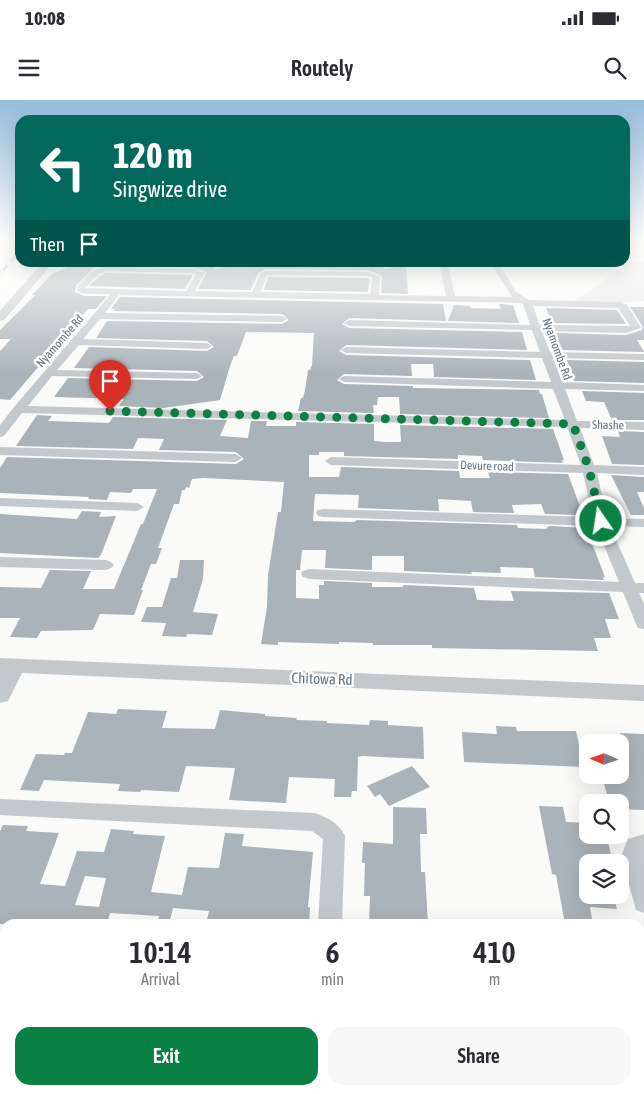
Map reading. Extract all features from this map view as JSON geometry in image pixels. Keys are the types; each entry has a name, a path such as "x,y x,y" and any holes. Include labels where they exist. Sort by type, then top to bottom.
{"street":[{"path":"0,318 30,283"},
{"path":"86,283 80,289 85,291 117,292 451,298 622,306 636,328 626,330 349,323"},
{"path":"189,293 195,283"},
{"path":"255,295 260,283"},
{"path":"374,298 375,283"},
{"path":"448,283 451,298"},
{"path":"507,283 513,294 525,302"},
{"name":"Nyamombe Rd","path":"0,433 117,292"},
{"name":"Nyamombe Rd","path":"525,302 589,469 601,521 637,588 644,624"},
{"path":"98,316 282,319"},
{"path":"75,342 207,346"},
{"path":"346,350 644,357"},
{"path":"49,373 197,376"},
{"path":"344,379 644,388"},
{"path":"18,409 573,424"},
{"name":"Shashe","path":"573,424 644,426"},
{"path":"0,451 236,458"},
{"name":"Devure road","path":"331,461 644,471"},
{"path":"0,502 137,507"},
{"path":"323,513 644,523"},
{"path":"0,562 106,565"},
{"path":"309,574 637,588"},
{"path":"0,695 8,666"},
{"name":"Chitowa Rd","path":"8,666 644,693"},
{"path":"0,807 315,822 330,830 334,836 330,919"},
{"path":"644,843 636,846 632,856 644,903"}],"shaded area":[{"path":"600,283 644,283 644,301 621,303 573,302"}],"building":[{"path":"43,283 78,283 75,292 85,296 107,296 96,309 88,309 10,400 0,399 0,351 11,339 0,339 0,330 35,295 32,295"},
{"path":"92,283 188,283 185,289 89,286"},
{"path":"201,283 254,283 251,290 198,289"},
{"path":"266,283 369,283 368,292 264,290"},
{"path":"382,283 407,283 408,294 381,293"},
{"path":"120,297 443,304 446,321 349,318 342,324 349,328 522,332 527,350 346,345 339,351 346,355 530,360 536,380 434,377 433,364 411,364 412,376 344,374 337,380 344,384 413,386 413,388 539,390 549,418 400,414 399,397 378,397 377,405 373,405 374,413 298,411 305,390 308,370 310,370 312,365 314,333 246,332 237,356 234,356 230,366 220,400 164,408 119,406 124,399 54,397 68,378 197,381 204,377 197,371 74,368 89,347 207,351 214,347 207,341 96,338 107,321 282,324 289,320 282,314 114,311 115,309 111,309"},
{"path":"499,304 513,305 519,323 448,321 454,305 470,306 470,308 501,309"},
{"path":"630,307 644,307 644,340 637,340 644,352 563,350 560,345 556,333 626,335 642,330 643,327"},
{"path":"546,308 617,310 626,324 552,323"},
{"path":"567,360 644,362 644,383 574,381"},
{"path":"582,391 644,393 644,420 612,420 604,402 586,401"},
{"path":"37,415 52,416 48,421 109,423 113,417 227,420 220,436 248,438 251,421 267,421 266,426 296,426 296,422 374,424 374,441 386,442 401,442 400,425 553,429 564,460 562,460 563,463 483,460 482,456 458,455 458,459 344,456 344,452 319,452 319,455 309,455 309,477 339,477 341,467 459,471 460,478 490,478 488,472 568,474 582,512 580,512 581,515 545,514 541,504 512,505 514,513 473,512 471,501 438,499 439,511 358,508 359,495 315,494 313,521 354,522 357,520 517,525 518,528 547,529 550,526 586,528 605,577 603,577 604,580 535,577 533,568 500,567 501,573 471,572 472,574 404,571 404,556 372,556 372,570 325,568 326,550 302,550 300,570 296,570 296,598 319,599 319,585 324,585 324,581 372,583 372,587 402,587 404,585 474,588 477,600 514,601 511,591 609,593 619,619 605,619 611,638 594,638 598,651 432,648 432,645 373,645 373,643 339,642 339,644 278,642 278,645 261,644 267,607 268,575 278,512 281,512 284,482 203,478 192,479 189,488 186,487 185,490 182,490 179,504 174,504 158,548 162,548 156,564 151,564 134,615 100,614 93,630 41,631 37,638 10,637 20,618 0,618 0,587 41,588 50,570 91,571 83,589 114,589 157,489 133,489 131,493 110,492 107,500 88,499 89,497 0,493 0,468 7,457 236,464 244,459 236,452 159,450 164,439 138,438 133,449 16,446"},
{"path":"618,431 644,432 644,465 612,464 602,436 620,437"},
{"path":"611,475 644,477 644,492 637,492 644,508 644,515 631,515"},
{"path":"82,511 101,512 99,517 116,516 101,555 98,558 0,553 0,514 77,519"},
{"path":"180,560 204,560 203,579 193,612 218,614 212,635 162,636 166,623 141,622 147,607 162,607 171,578 177,578"},
{"path":"118,709 167,711 162,728 215,729 220,710 297,718 296,720 327,721 327,723 369,725 370,720 388,721 388,725 423,727 424,759 358,757 357,791 352,791 351,797 334,797 335,779 289,777 286,803 229,800 235,768 186,766 179,792 118,791 120,784 44,780 39,791 20,790 36,754 64,755 65,753 72,753 88,712 116,714"},
{"path":"496,726 516,727 517,731 576,731 579,744 579,767 464,762 462,732 497,734"},
{"path":"620,733 644,734 644,810 629,809 629,794 607,794 604,784 629,784 629,734"},
{"path":"412,766 430,787 389,806 380,794 375,797 367,786"},
{"path":"539,806 563,807 566,822 579,823 579,844 608,844 611,854 579,854 579,904 616,904 617,909 590,907 592,919 564,919 556,875 552,874"},
{"path":"393,807 426,808 427,834 420,834 421,872 425,872 428,919 369,919 370,896 364,896 365,863 362,863 363,842 393,844"},
{"path":"3,825 28,826 26,831 59,833 40,884 65,886 77,851 104,852 111,829 134,831 133,834 165,836 151,892 182,895 188,867 219,868 225,833 244,834 242,846 313,852 308,907 310,907 309,919 207,919 209,911 173,908 170,919 158,919 159,916 110,913 108,919 0,919 0,831","holes":["85,876 106,878 99,907 75,905"]}],"route":[{"path":"110,411 573,424 589,469 601,521"}]}
